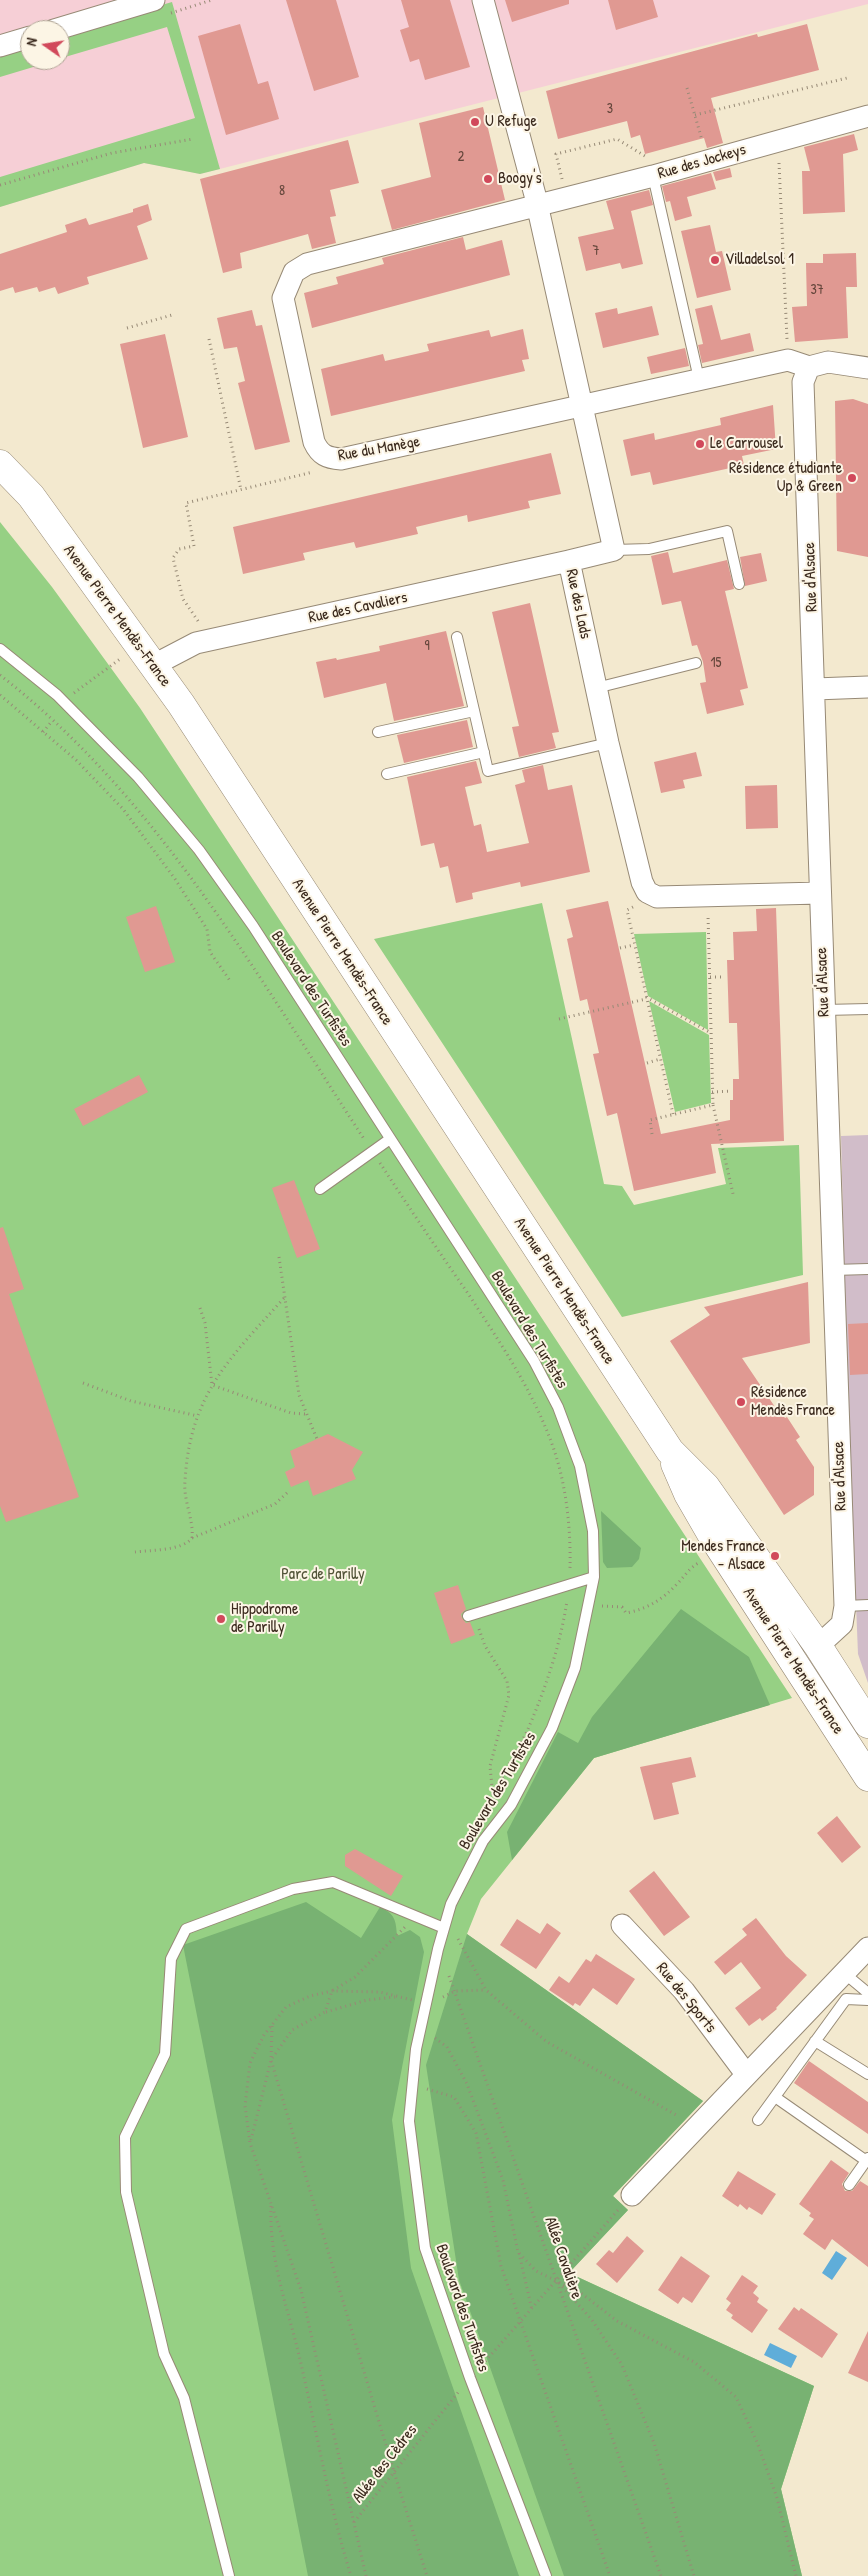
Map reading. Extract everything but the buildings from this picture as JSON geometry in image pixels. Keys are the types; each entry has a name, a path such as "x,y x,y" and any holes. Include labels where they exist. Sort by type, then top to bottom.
{"main road":[{"name":"Avenue Pierre Mendès-France","path":"0,464 31,496 181,704 670,1451 697,1490 818,1646 868,1724"},
{"name":"Avenue Pierre Mendès-France","path":"697,1490 722,1551 868,1777"}],"street":[{"path":"70,25 154,0"},
{"path":"483,0 536,205 583,406 614,550"},
{"path":"0,46 20,40"},
{"name":"Rue des Jockeys","path":"536,205 653,176 868,116"},
{"name":"Rue du Manège","path":"536,205 308,264 294,272 283,298 314,442 319,453 324,456 341,459 788,360"},
{"path":"788,360 809,367 828,362 868,368"},
{"name":"Rue d'Alsace","path":"809,367 803,382 845,1606 842,1624 818,1646"},
{"name":"Rue des Lads","path":"614,550 569,561 608,743 642,882 647,892"},
{"name":"Rue des Cavaliers","path":"145,656 196,643 569,561"},
{"path":"815,689 868,687"},
{"path":"647,892 657,897 820,893"},
{"name":"Rue des Sports","path":"622,1924 684,1991 746,2074"},
{"path":"632,2195 868,1948"}],"lane":[{"path":"653,176 699,379"},
{"path":"614,550 649,549 727,531 739,584"},
{"path":"457,638 488,771 608,743"},
{"name":"Boulevard des Turfistes","path":"0,649 64,702 138,777 199,850 253,926 534,1361 558,1407 582,1474 594,1531 594,1577 575,1668 552,1728 510,1804 483,1841 451,1904 438,1949 416,2048 409,2120 424,2248 470,2378 546,2576"},
{"path":"596,688 696,663"},
{"path":"378,732 474,711"},
{"path":"387,774 484,752"},
{"path":"824,1010 868,1009"},
{"path":"320,1189 390,1139"},
{"path":"833,1270 868,1269"},
{"path":"471,1615 594,1577"},
{"path":"845,1606 868,1605"},
{"path":"229,2576 184,2398 164,2354 126,2192 125,2137 165,2054 171,1959 186,1929 293,1889 333,1882 415,1916 443,1930"},
{"path":"844,1972 868,1993"},
{"path":"758,2120 846,1999 868,2000"},
{"path":"815,2041 868,2074"},
{"path":"775,2097 867,2160 850,2185"}],"path":[{"path":"695,115 847,78"},
{"path":"687,88 702,142 694,144"},
{"path":"0,185 112,153 192,139"},
{"path":"566,197 556,154 617,139 644,157 652,154"},
{"path":"779,141 788,360"},
{"path":"127,328 172,315"},
{"path":"209,339 241,490"},
{"path":"205,618 196,622 183,599 173,558 179,549 194,546 186,503 318,471 324,456"},
{"path":"43,732 64,702 145,656"},
{"path":"0,675 28,696 126,795 161,836 230,934 512,1359 537,1408 553,1446 563,1488 570,1546 569,1585 561,1639 551,1670 528,1730 493,1798"},
{"path":"0,695 76,760 123,809 149,841 207,929 210,952 231,982"},
{"path":"647,892 626,910 673,1114"},
{"path":"708,896 713,1105 733,1194"},
{"path":"620,948 634,945"},
{"path":"710,977 724,977"},
{"path":"559,1019 646,998 711,1034"},
{"path":"647,1063 660,1060"},
{"path":"712,1092 731,1091"},
{"path":"652,1134 650,1120 713,1105"},
{"path":"279,1258 299,1395 305,1414 317,1439"},
{"path":"192,1538 184,1489 186,1462 198,1416 212,1385 228,1360 285,1298"},
{"path":"200,1308 205,1323 212,1385"},
{"path":"82,1383 131,1401 198,1416"},
{"path":"212,1385 290,1413 305,1414"},
{"path":"135,1552 179,1546 192,1538 275,1504 289,1492"},
{"path":"602,1606 622,1607 626,1613 644,1609 658,1602 678,1584 691,1567 722,1551"},
{"path":"471,1615 484,1646 507,1681 509,1695 490,1766 496,1823"},
{"path":"325,2012 332,1991 355,1977 415,1916"},
{"path":"443,1930 456,1937 486,1990 547,2042 696,2126"},
{"name":"Allée Cavalière","path":"438,1949 455,1991 661,2576"},
{"path":"354,2523 301,2290 250,2143 245,2106 250,2063 264,2035 286,2007 310,1996 332,1991 380,1992 426,2004 455,1991 486,1990"},
{"path":"271,2060 292,2030 325,2012 367,2000 397,1996"},
{"path":"250,2143 271,2060 272,2025"},
{"path":"421,2028 447,2047 467,2084 503,2180 532,2310"},
{"path":"271,2060 394,2472 428,2576"},
{"path":"412,2085 454,2098 476,2133 501,2266 610,2576"},
{"name":"Allée des Cèdres","path":"366,2576 354,2523 470,2378 632,2195"},
{"path":"271,2204 270,2231 282,2296 297,2350 319,2458 351,2576"},
{"path":"518,2252 536,2271 581,2293 617,2321 694,2362 736,2396 757,2442 777,2498 796,2576"},
{"path":"557,2280 592,2320 622,2365 654,2443 694,2576"}],"shaded area":[{"path":"0,0 868,0 868,4 200,174 144,163 0,207"},
{"path":"868,1135 868,1683 858,1654 847,1379 841,1136"}],"green space":[{"path":"172,2 220,169 200,174 144,163 0,207 0,177 195,118 167,27 70,56 70,32"},
{"path":"20,49 20,70 23,70 0,77 0,53"},
{"name":"Parc de Parilly","path":"0,522 52,587 140,708 792,1698 594,1758 481,1899 467,1934 703,2101 613,2196 628,2210 569,2273 814,2386 781,2489 802,2576 0,2576"},
{"path":"542,903 604,1184 622,1186 634,1205 726,1184 718,1148 799,1145 803,1275 622,1317 374,939"},
{"path":"706,932 708,1030 648,996 634,934"},
{"path":"649,1001 709,1035 711,1103 675,1112"},
{"path":"601,1511 641,1548 639,1559 632,1567 607,1568 603,1562"},
{"path":"681,1609 749,1657 770,1705 594,1758 512,1860 507,1832 558,1732 578,1743 592,1717"},
{"path":"306,1902 361,1938 380,1907 389,1912 394,1918 397,1936 410,1930 420,1937 424,1952 392,2120 411,2268 519,2576 308,2576 183,1945"},
{"path":"467,1934 703,2101 613,2196 628,2210 569,2273 814,2386 781,2489 802,2576 564,2576 459,2280 426,2065"}],"water":[{"path":"836,2251 847,2258 832,2280 822,2273"},
{"path":"770,2343 797,2356 791,2368 764,2355"}],"place":[{"name":"U Refuge","path":"475,122"},
{"name":"Boogy's","path":"488,179"},
{"name":"Villadelsol 1","path":"715,260"},
{"name":"Le Carrousel","path":"700,444"},
{"name":"Résidence étudiante Up & Green","path":"852,478"},
{"name":"Résidence Mendès France","path":"741,1402"},
{"name":"Mendes France - Alsace","path":"775,1556"},
{"name":"Hippodrome de Parilly","path":"221,1619"}]}
